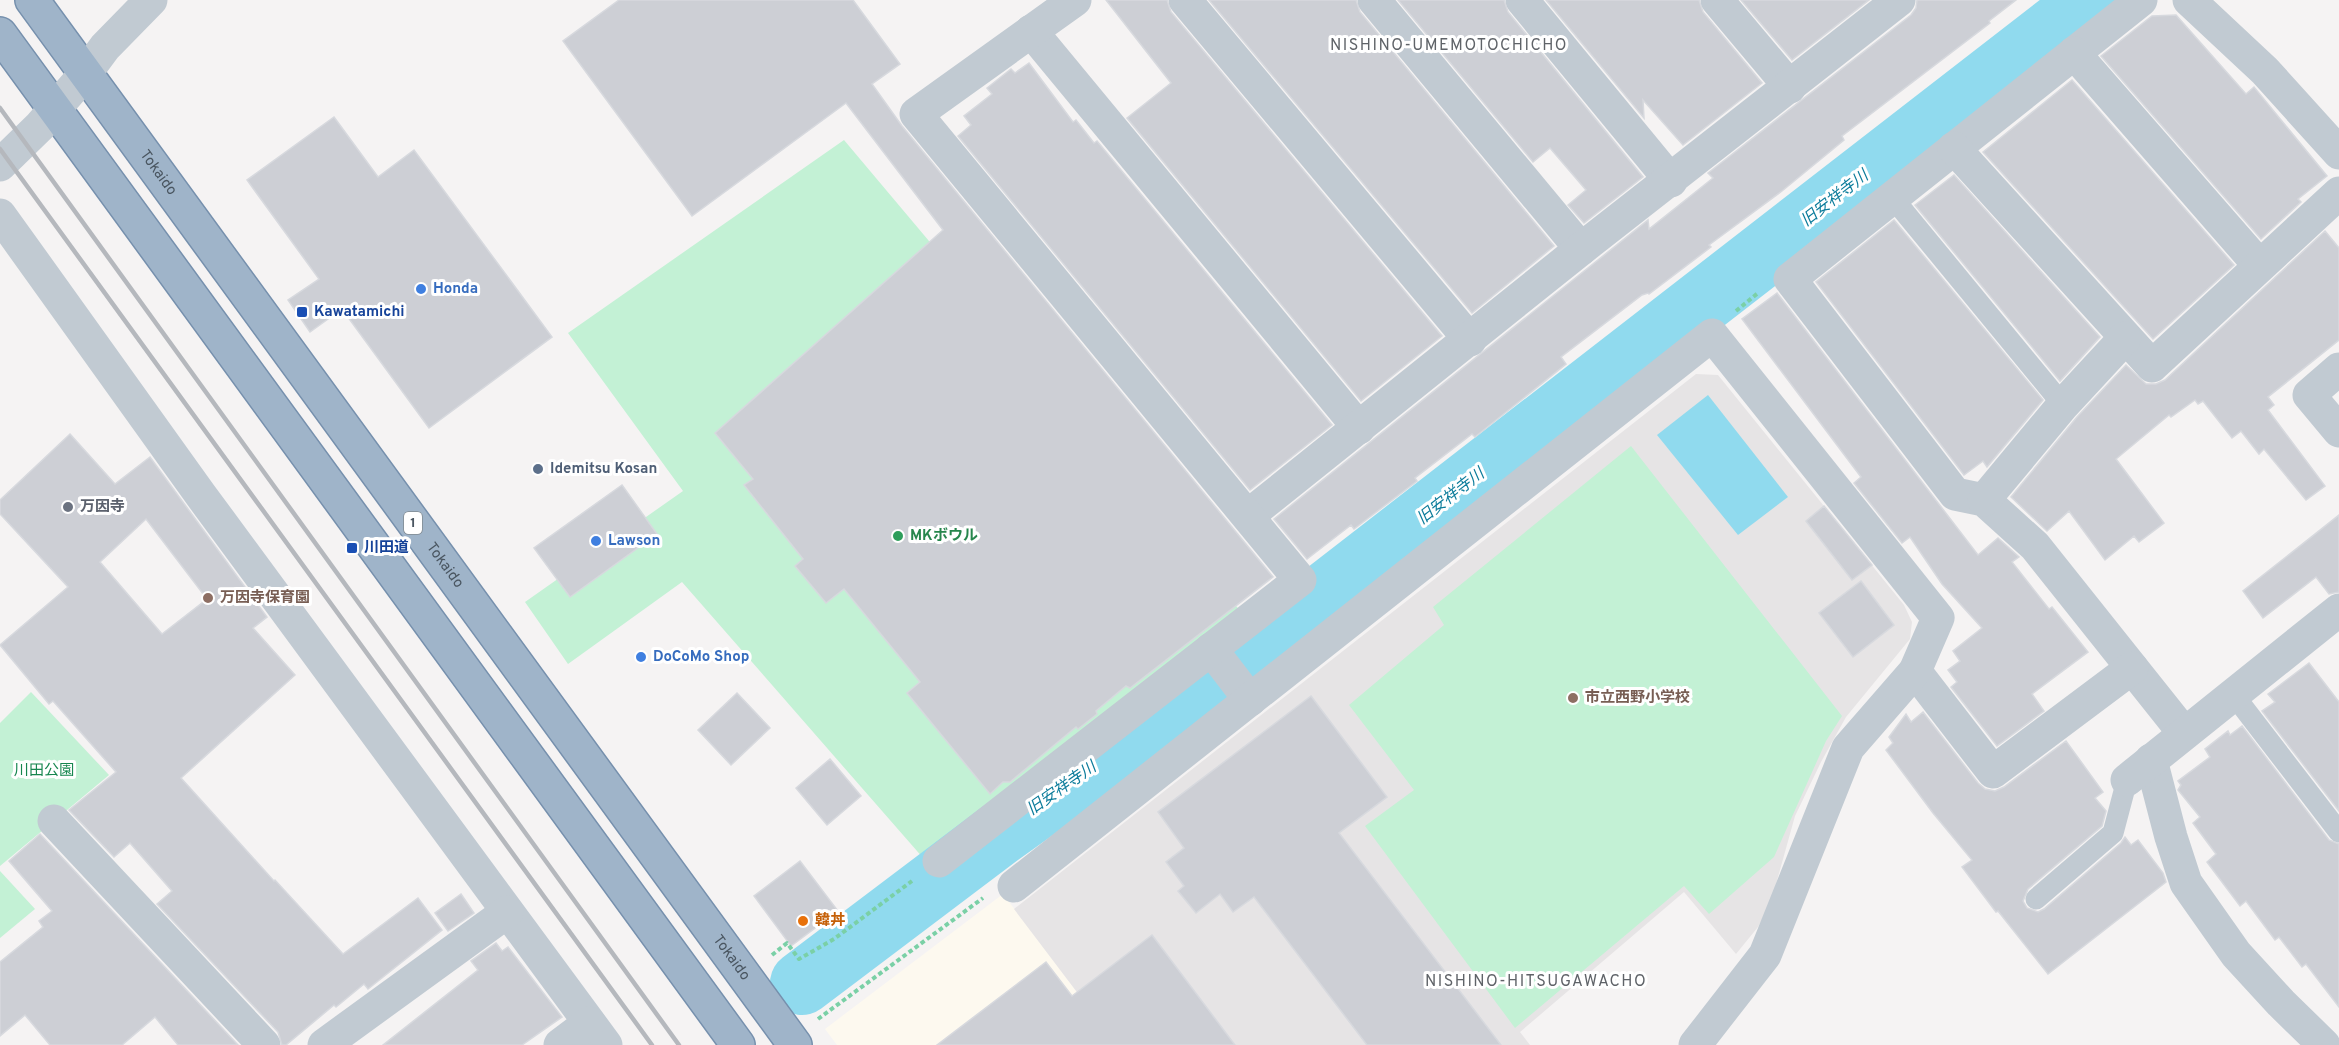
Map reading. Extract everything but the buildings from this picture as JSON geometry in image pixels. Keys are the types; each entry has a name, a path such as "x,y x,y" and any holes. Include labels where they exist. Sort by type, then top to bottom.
{"highway":[{"name":"Tokaido","path":"32,0 793,1042"},
{"path":"0,34 738,1045"}],"street":[{"path":"0,165 55,110 105,47 151,0"},
{"path":"939,861 1300,580 1249,515 916,114 1075,0"},
{"path":"1185,0 1470,340"},
{"path":"1374,0 1581,249"},
{"path":"1522,0 1671,181"},
{"path":"1717,0 1790,87"},
{"path":"1249,515 1581,249 1671,181 1898,0"},
{"path":"2141,0 1790,279 1955,494 1984,500 2035,546 2184,733"},
{"path":"2189,0 2265,71 2339,153"},
{"path":"1031,31 1359,428"},
{"path":"2074,53 2259,265"},
{"path":"1954,148 2152,366 2339,193"},
{"path":"0,215 200,494 598,1034 560,1045"},
{"path":"1014,886 1712,335 1938,618 1915,671 1848,748 1765,955 1695,1045"},
{"path":"1984,500 2063,405 2125,338"},
{"path":"2339,369 2309,395 2339,431"},
{"path":"2324,1045 2236,954 2186,883 2170,837 2139,770 2234,694 2335,621"},
{"path":"1211,649 1250,700"},
{"path":"1915,671 1993,772 2132,668"},
{"path":"54,821 264,1045"},
{"path":"324,1045 507,912"}],"lane":[{"path":"1892,197 2063,405"},
{"path":"2234,694 2339,832"},
{"path":"2036,899 2113,833 2139,770"}],"path":[{"path":"1712,335 1720,324 1776,278 1790,279"},
{"path":"745,976 787,944 799,959 834,939 939,861"},
{"path":"793,1042 991,892 1014,886"}],"shaded area":[{"name":"市立西野小学校","path":"1696,374 1718,375 1904,605 1912,622 1910,639 1846,717 1821,762 1795,816 1771,902 1758,927 1736,954 1684,892 1520,1032 1530,1045 1117,1045 1014,909"},
{"path":"1003,894 1117,1045 837,1045 825,1029"}],"green space":[{"name":"MKボウル","path":"844,140 1242,613 924,859 682,582 568,664 525,602 683,491 568,333"},
{"path":"1631,446 1842,716 1826,741 1774,857 1709,914 1684,886 1515,1028 1365,826 1414,790 1349,705 1444,625 1433,607"},
{"name":"川田公園","path":"31,692 109,775 0,866 0,723"},
{"path":"0,871 35,909 0,938"}],"water":[{"path":"1708,395 1788,497 1738,535 1657,435"}],"waterway":[{"name":"旧安祥寺川","path":"802,983 998,835 1208,685 2092,0"}],"railway":[{"path":"0,108 679,1045"},
{"path":"0,149 652,1045"}],"place":[{"name":"Honda","path":"421,289"},
{"name":"Kawatamichi","path":"302,312"},
{"name":"Idemitsu Kosan","path":"538,469"},
{"name":"万因寺","path":"68,507"},
{"name":"MKボウル","path":"898,536"},
{"name":"Lawson","path":"596,541"},
{"name":"川田道","path":"352,548"},
{"name":"万因寺保育園","path":"208,598"},
{"name":"DoCoMo Shop","path":"641,657"},
{"name":"市立西野小学校","path":"1573,698"},
{"name":"韓丼","path":"803,921"}],"district":[{"name":"NISHINO-UMEMOTOCHICHO","path":"1449,46"},
{"name":"NISHINO-HITSUGAWACHO","path":"1536,982"}]}
